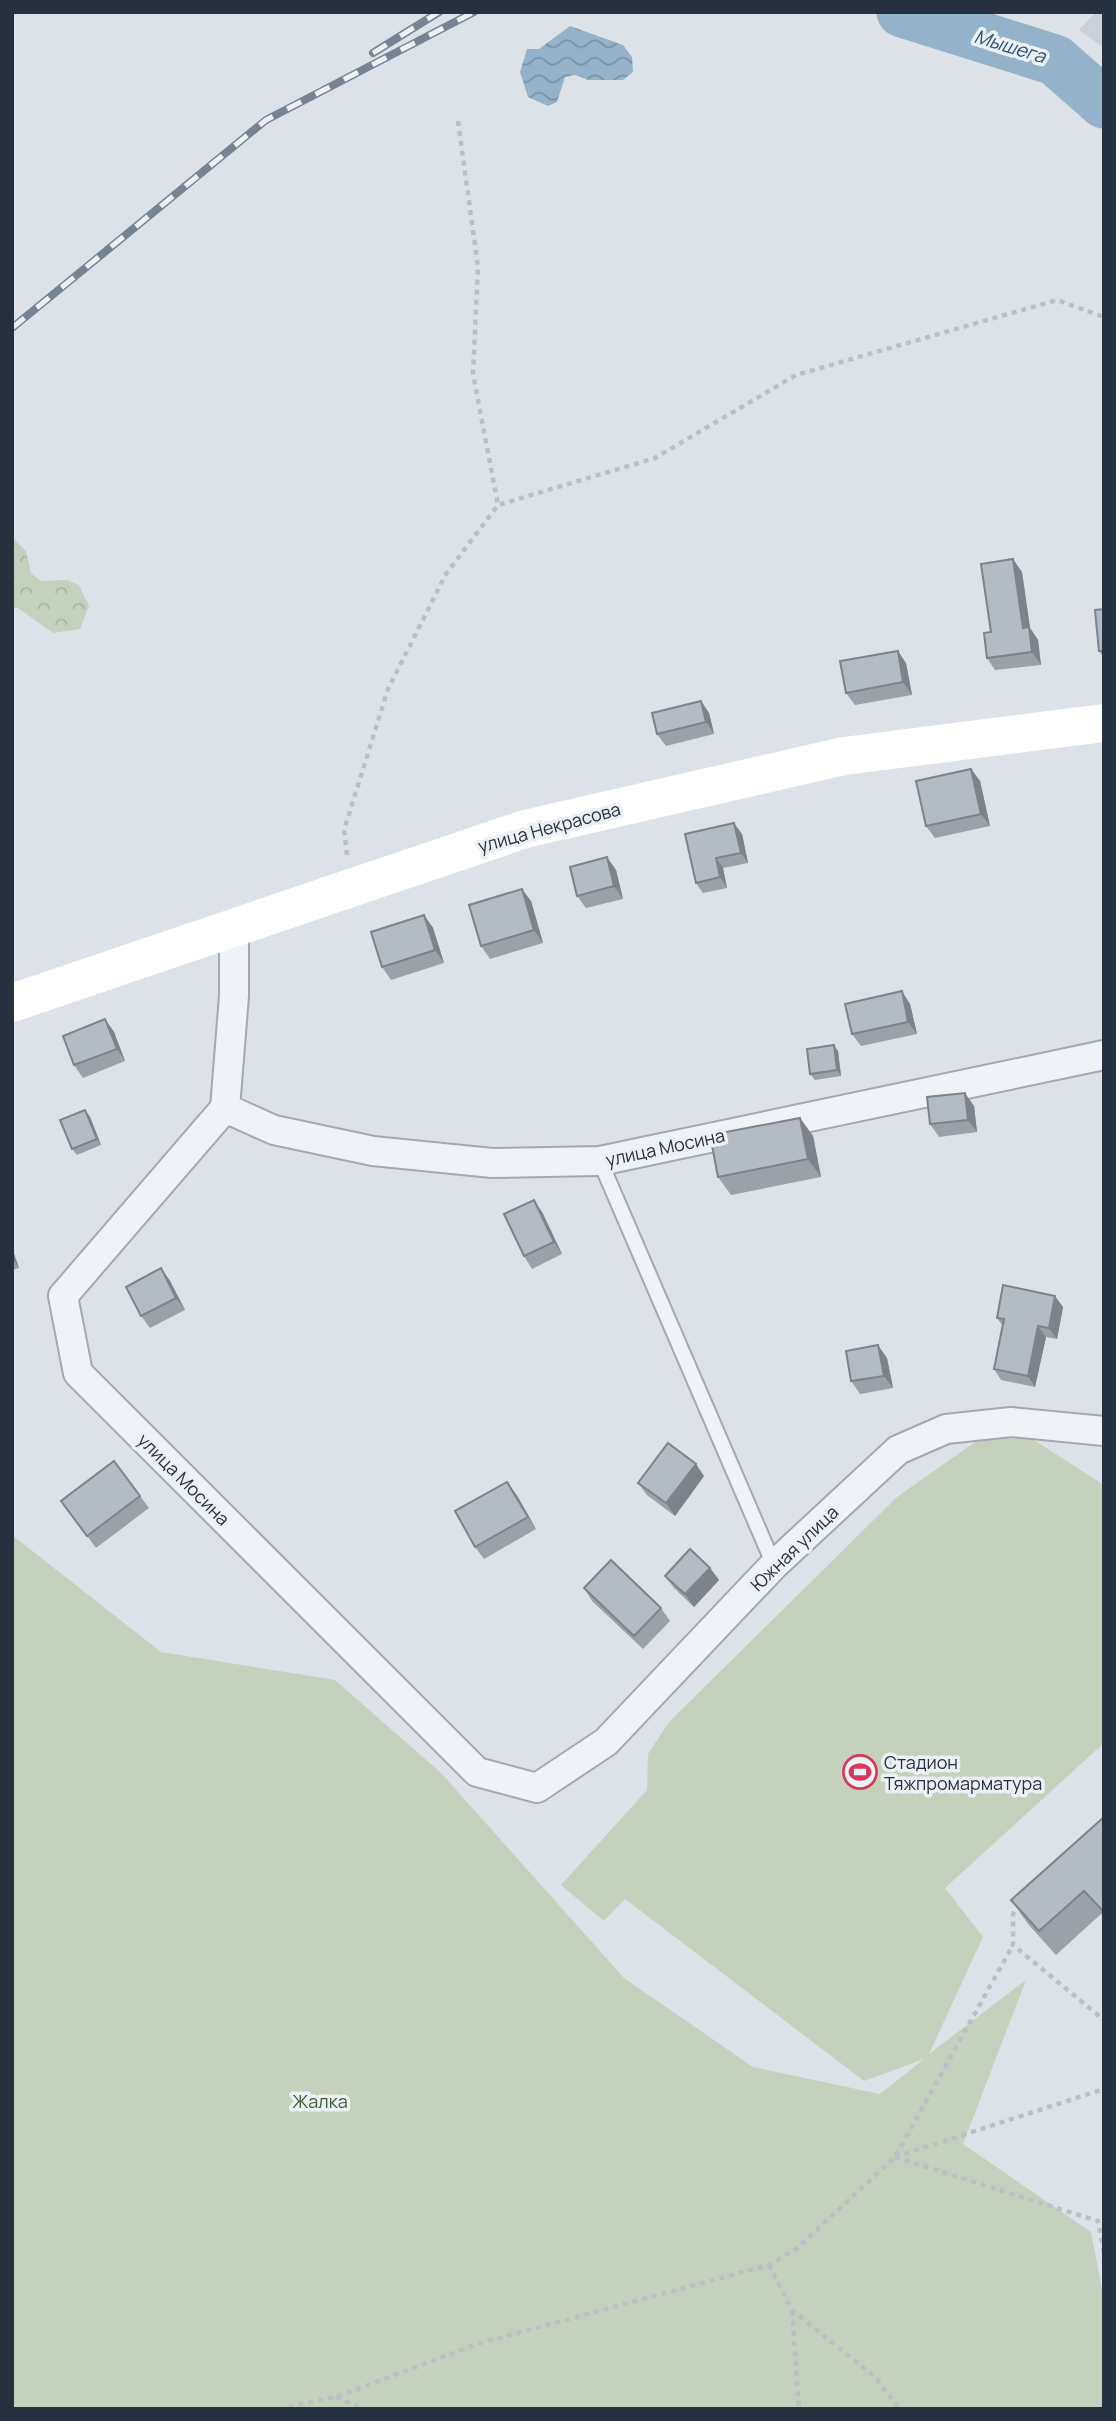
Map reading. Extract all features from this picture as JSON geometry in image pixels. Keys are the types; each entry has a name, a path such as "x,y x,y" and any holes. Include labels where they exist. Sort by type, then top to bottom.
{"main road":[{"name":"улица Некрасова","path":"12,1003 525,829 844,757 1104,723"}],"street":[{"path":"225,1108 234,996 234,926"},
{"name":"улица Мосина","path":"537,1788 477,1772 78,1373 63,1296 225,1108 274,1130 373,1151 492,1163 600,1161 1104,1055"},
{"name":"Южная улица","path":"537,1788 606,1742 774,1565 898,1450 946,1429 1011,1422 1104,1431"}],"lane":[{"path":"600,1161 774,1565"}],"path":[{"path":"458,121 478,267 473,374 498,505"},
{"path":"352,887 344,830 388,689 446,574 498,505 655,458 796,375 1057,300 1104,317"},
{"path":"279,2409 336,2396 480,2343 769,2265 796,2249 895,2157 1013,1945 1013,1914 1023,1895"},
{"path":"1013,1945 1104,2020"},
{"path":"895,2157 1104,2089"},
{"path":"895,2157 1101,2221 1104,2252"},
{"path":"769,2265 792,2310 799,2409"},
{"path":"792,2310 876,2378 899,2409"},
{"path":"336,2396 363,2409"}],"shaded area":[{"path":"1096,12 1104,12 1104,48 1079,30"}],"green space":[{"path":"12,537 26,551 31,573 41,581 67,580 79,585 89,606 80,629 53,633 18,608 12,607"},
{"name":"Жалка","path":"985,1435 1026,1435 1104,1485 1104,1743 945,1888 983,1937 929,2054 1026,1980 963,2144 1091,2232 1104,2300 1104,2409 12,2409 12,1535 161,1652 335,1680 441,1773 624,1978 753,2067 880,2094 924,2059 864,2081 625,1899 604,1921 561,1885 647,1790 648,1754 669,1722 897,1497"}],"water":[{"path":"570,26 623,45 632,57 633,72 623,80 588,80 575,75 565,77 557,102 548,106 528,97 520,72 527,49 539,49"}],"building":[{"path":"1013,559 1023,628 1029,627 1032,652 987,658 984,633 991,632 981,564"},
{"path":"1104,609 1104,651 1099,651 1095,610"},
{"path":"898,651 903,682 846,693 840,661"},
{"path":"701,701 706,722 657,734 652,713"},
{"path":"971,769 981,814 926,826 916,781"},
{"path":"734,823 741,853 716,858 720,877 696,883 685,834"},
{"path":"607,857 614,886 577,896 570,867"},
{"path":"522,889 534,930 481,946 469,905"},
{"path":"424,915 435,950 382,967 371,932"},
{"path":"902,991 908,1022 852,1034 845,1004"},
{"path":"105,1019 117,1049 74,1065 63,1036"},
{"path":"834,1045 837,1070 810,1074 807,1049"},
{"path":"965,1093 968,1120 930,1124 927,1097"},
{"path":"85,1110 97,1139 72,1149 60,1120"},
{"path":"800,1118 808,1159 718,1177 710,1135"},
{"path":"534,1200 554,1242 524,1256 504,1214"},
{"path":"161,1268 176,1298 141,1316 126,1287"},
{"path":"1003,1285 1055,1296 1049,1328 1038,1326 1028,1376 994,1369 1004,1319 997,1318"},
{"path":"878,1345 884,1376 851,1381 846,1351"},
{"path":"668,1443 696,1464 666,1503 638,1483"},
{"path":"114,1461 140,1496 87,1536 61,1501"},
{"path":"507,1482 528,1517 475,1547 455,1511"},
{"path":"690,1549 710,1568 685,1594 665,1576"},
{"path":"611,1560 661,1608 634,1636 584,1588"},
{"path":"1104,1817 1104,1912 1084,1891 1039,1931 1011,1900"}],"waterway":[{"name":"Мышега","path":"902,12 1055,60 1104,103"}],"railway":[{"path":"373,53 439,12"},
{"path":"12,328 266,120 474,12"}],"place":[{"name":"Стадион Тяжпромарматура","path":"860,1772"}]}
